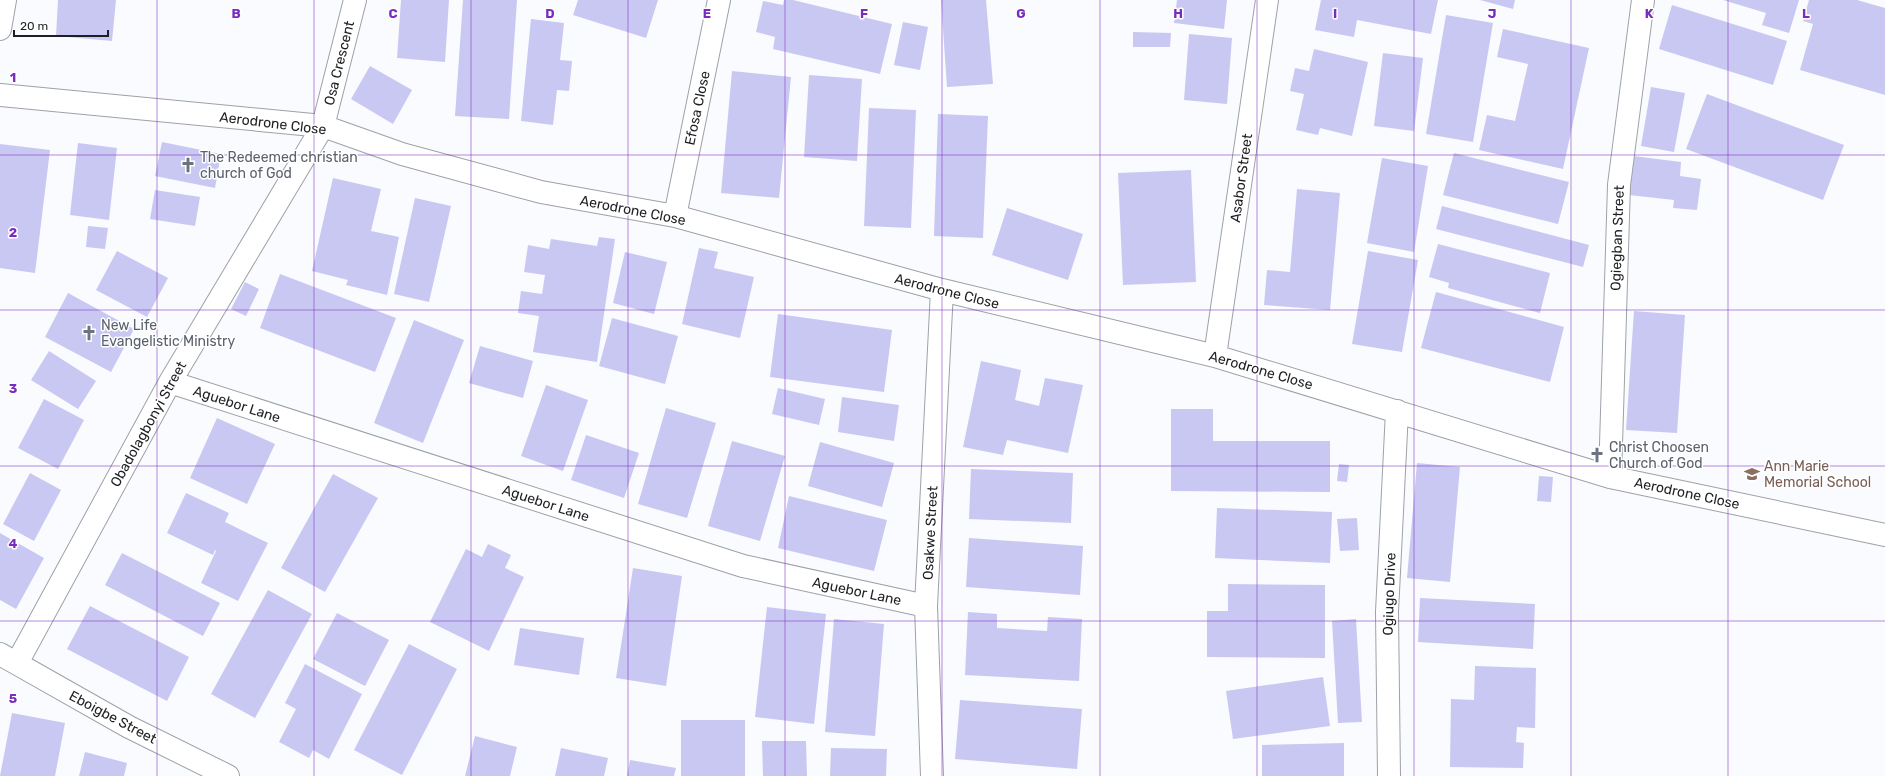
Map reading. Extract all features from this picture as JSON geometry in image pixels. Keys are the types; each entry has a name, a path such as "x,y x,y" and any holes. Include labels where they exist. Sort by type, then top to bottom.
{"street":[{"path":"0,29 5,0"},
{"name":"Osa Crescent","path":"323,126 355,0"},
{"name":"Efosa Close","path":"675,216 719,0"},
{"name":"Asabor Street","path":"1215,356 1266,0"},
{"name":"Ogiegban Street","path":"1610,477 1619,185 1643,0"},
{"name":"Aerodrone Close","path":"0,95 323,126 402,154 541,192 675,216 942,290 1215,356 1610,477 1885,535"},
{"name":"Obadolagbonyi Street","path":"8,659 170,382 323,126"},
{"name":"Osakwe Street","path":"932,776 926,606 942,290"},
{"name":"Aguebor Lane","path":"170,382 742,566 926,606"},
{"name":"Ogiugo Drive","path":"1389,776 1387,612 1397,411"},
{"name":"Eboigbe Street","path":"8,659 129,727 228,776"}],"building":[{"path":"58,0 116,0 112,41 56,36"},
{"path":"401,0 449,0 445,62 397,58"},
{"path":"463,0 517,0 509,119 455,116"},
{"path":"578,0 658,0 646,38 573,15"},
{"path":"784,0 793,0 892,24 880,74 773,49 775,37 756,32 763,1 783,5"},
{"path":"941,0 986,0 993,84 947,87"},
{"path":"1177,0 1227,0 1224,29 1174,23"},
{"path":"1321,0 1438,0 1431,34 1357,20 1354,37 1315,30"},
{"path":"1480,0 1515,0 1513,9"},
{"path":"1723,0 1799,0 1789,33 1762,25 1766,13"},
{"path":"1809,0 1857,0 1885,8 1885,95 1800,70 1813,24 1803,21"},
{"path":"1672,5 1787,41 1773,85 1659,49"},
{"path":"1446,15 1493,23 1473,142 1426,134"},
{"path":"531,19 564,23 560,60 572,61 569,91 557,90 553,125 521,121"},
{"path":"903,22 928,27 920,70 894,65"},
{"path":"1503,29 1589,48 1563,169 1479,150 1487,115 1515,121 1528,64 1497,57"},
{"path":"1133,32 1171,33 1170,47 1133,47"},
{"path":"1189,34 1232,38 1227,104 1184,100"},
{"path":"1314,49 1368,62 1352,136 1320,128 1318,135 1296,130 1304,94 1290,91 1295,68 1309,71"},
{"path":"1383,53 1423,58 1414,131 1374,126"},
{"path":"370,66 412,90 393,124 351,99"},
{"path":"732,71 791,77 779,198 721,193"},
{"path":"809,75 862,79 857,161 804,157"},
{"path":"1651,87 1685,93 1674,152 1641,146"},
{"path":"1707,94 1844,145 1823,200 1686,149"},
{"path":"869,108 916,110 911,228 864,226"},
{"path":"938,114 988,116 983,238 934,236"},
{"name":"The Redeemed christian church of God","path":"162,142 221,154 215,188 155,176"},
{"path":"78,143 117,148 109,220 70,215"},
{"path":"0,144 50,150 35,273 0,268"},
{"path":"1454,153 1569,182 1558,224 1443,195"},
{"path":"1633,156 1681,162 1680,176 1701,179 1697,210 1673,208 1674,200 1629,195"},
{"path":"1382,158 1428,166 1414,252 1367,243"},
{"path":"1191,170 1196,282 1123,285 1118,173"},
{"path":"333,178 381,189 371,231 399,237 387,295 346,285 348,280 312,271"},
{"path":"1297,189 1340,193 1330,310 1264,305 1267,270 1290,272"},
{"path":"155,190 200,197 195,226 150,219"},
{"path":"415,198 451,206 429,302 394,294"},
{"path":"1442,206 1589,245 1583,267 1436,229"},
{"path":"1007,208 1083,234 1068,280 992,255"},
{"path":"88,226 108,228 105,249 86,247"},
{"path":"599,237 615,239 597,362 533,352 539,316 518,313 521,291 542,294 545,275 524,272 528,245 549,249 551,239 597,246"},
{"path":"1438,244 1550,273 1540,313 1448,288 1449,283 1429,277"},
{"path":"699,248 718,252 714,268 754,277 740,338 682,324"},
{"path":"117,251 168,278 147,317 96,290"},
{"path":"1368,251 1418,260 1402,352 1352,344"},
{"path":"625,252 667,262 654,314 613,303"},
{"path":"280,274 396,318 375,372 260,328"},
{"path":"245,282 259,289 246,316 231,309"},
{"path":"1436,292 1564,327 1550,382 1421,348"},
{"name":"New Life Evangelistic Ministry","path":"68,293 134,329 111,372 45,337"},
{"path":"1634,311 1685,315 1677,433 1626,430"},
{"path":"778,314 892,330 884,392 770,377"},
{"path":"612,318 678,336 665,384 599,366"},
{"path":"414,320 464,340 423,443 374,423"},
{"path":"480,346 533,361 523,398 469,383"},
{"path":"49,351 96,381 78,409 31,380"},
{"path":"981,361 1021,370 1015,400 1039,406 1045,378 1083,385 1068,453 1007,440 1003,455 963,447"},
{"path":"546,385 588,400 563,471 521,456"},
{"path":"778,388 825,399 819,425 772,414"},
{"path":"842,397 899,405 894,441 838,432"},
{"path":"44,399 84,420 58,469 18,448"},
{"path":"666,408 716,423 687,518 638,504"},
{"path":"1171,409 1213,409 1213,441 1330,441 1330,492 1171,491"},
{"path":"217,418 275,444 247,504 190,478"},
{"path":"586,435 639,453 624,498 571,480"},
{"path":"732,441 785,456 760,541 708,526"},
{"path":"820,442 894,463 882,507 808,486"},
{"path":"1417,463 1460,467 1450,582 1407,578"},
{"path":"1339,464 1349,465 1347,482 1337,481"},
{"path":"971,469 1073,473 1071,523 969,519"},
{"path":"30,473 61,490 34,541 3,524"},
{"path":"333,474 378,498 325,592 281,568"},
{"path":"1539,476 1553,477 1551,502 1537,501"},
{"path":"186,493 229,513 225,522 268,543 238,601 201,583 216,551 215,550 213,555 167,533"},
{"path":"789,496 887,520 874,571 778,548"},
{"path":"1217,508 1332,512 1330,563 1215,558"},
{"path":"1357,518 1359,550 1340,551 1337,519"},
{"path":"0,533 44,558 16,609 0,600"},
{"path":"969,538 1083,546 1080,595 966,587"},
{"path":"488,544 511,555 505,568 524,577 489,651 430,622 466,549 482,557"},
{"path":"122,553 220,603 203,636 105,585"},
{"path":"633,568 682,576 666,686 616,678"},
{"path":"1228,584 1325,585 1325,658 1207,657 1207,611 1228,611"},
{"path":"268,590 312,614 255,718 211,694"},
{"path":"1420,598 1535,604 1533,649 1418,642"},
{"path":"90,606 189,657 167,701 67,649"},
{"path":"767,607 826,614 814,724 755,717"},
{"path":"968,612 997,614 997,628 1047,631 1048,617 1082,619 1079,681 965,675"},
{"path":"337,613 389,640 365,686 313,659"},
{"path":"834,619 884,624 875,736 825,732"},
{"path":"1356,619 1362,722 1338,723 1332,621"},
{"path":"520,628 584,638 579,675 514,665"},
{"path":"409,644 457,669 402,775 354,750"},
{"path":"305,664 362,694 329,759 313,750 309,758 279,742 296,709 285,703"},
{"path":"1475,666 1536,668 1535,728 1517,727 1516,742 1524,743 1523,768 1450,767 1451,699 1474,700"},
{"path":"1323,677 1330,726 1233,739 1226,691"},
{"path":"960,700 1082,709 1077,769 955,759"},
{"path":"12,713 65,723 55,776 0,776"},
{"path":"681,720 745,720 745,776 681,776"},
{"path":"475,736 517,747 510,776 465,776"},
{"path":"762,741 806,741 807,776 763,776"},
{"path":"1344,743 1344,776 1262,776 1262,745"},
{"path":"561,748 608,758 604,776 555,776"},
{"path":"831,748 887,749 886,776 830,776"},
{"path":"85,752 127,763 124,776 79,776"},
{"path":"630,760 676,768 674,776 627,776"}],"place":[{"name":"The Redeemed christian church of God","path":"188,165"},
{"name":"New Life Evangelistic Ministry","path":"89,333"},
{"name":"Christ Choosen Church of God","path":"1597,455"},
{"name":"Ann Marie Memorial School","path":"1752,474"}]}
